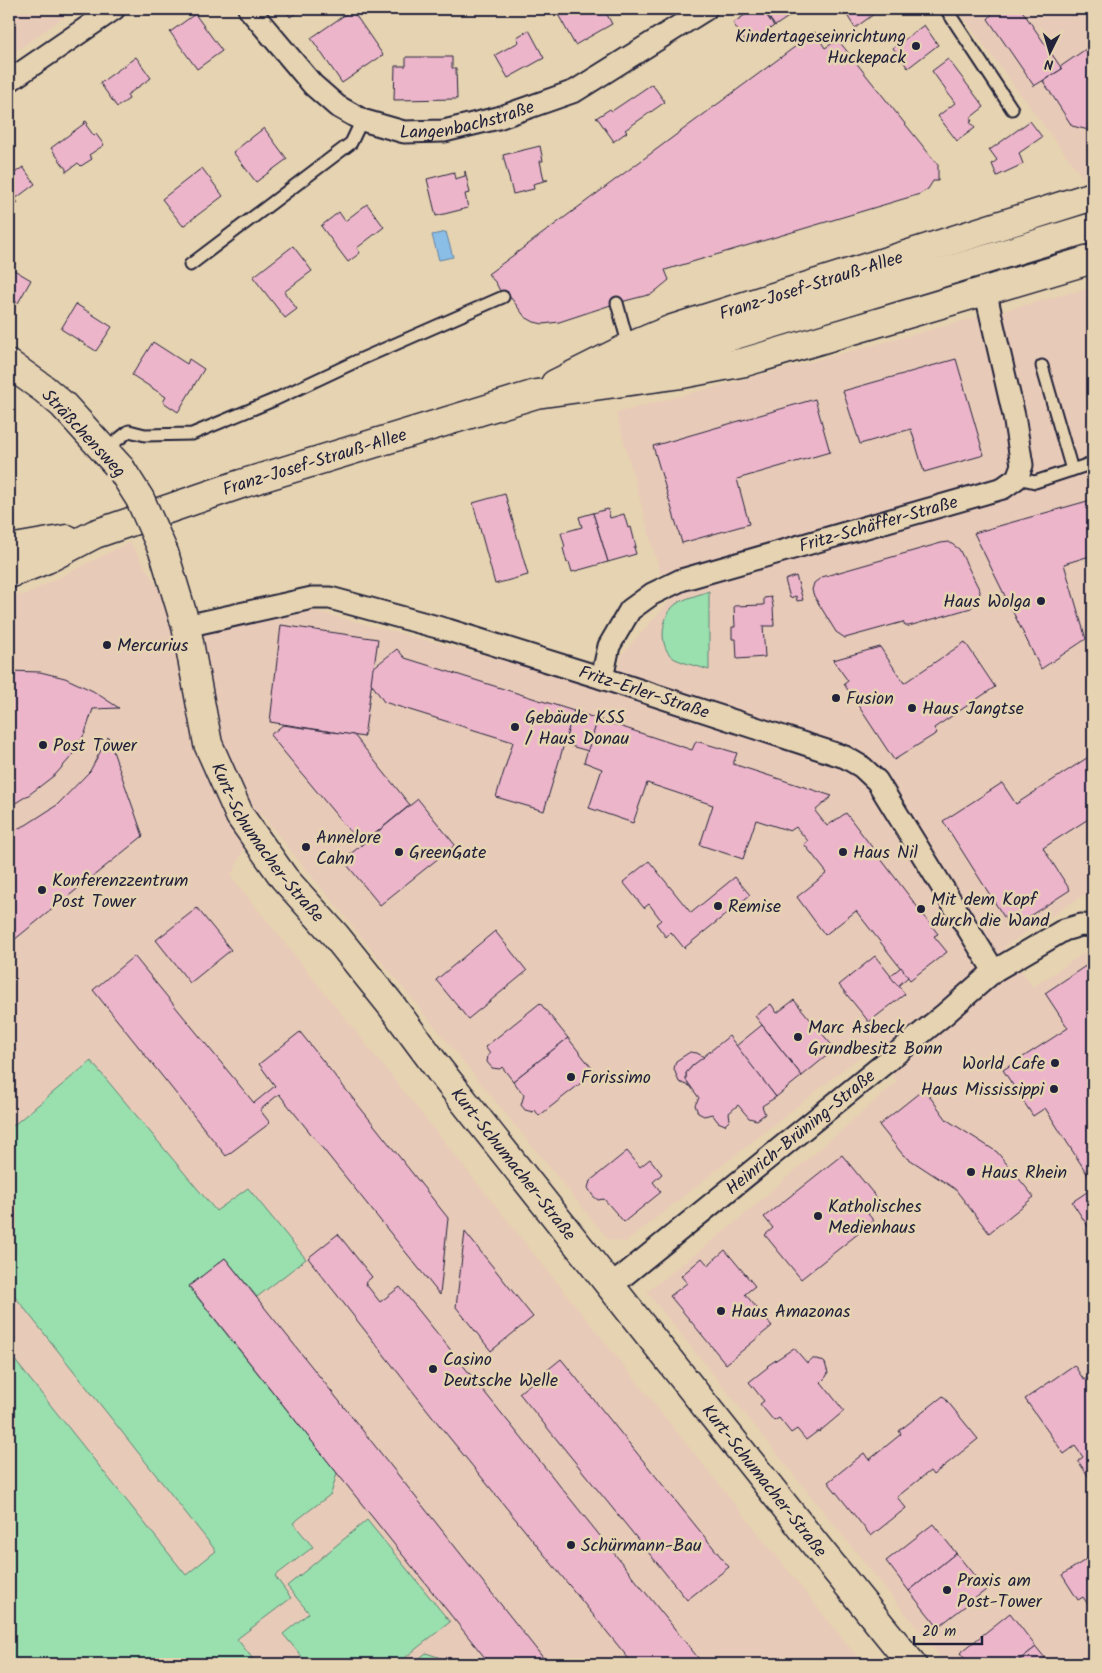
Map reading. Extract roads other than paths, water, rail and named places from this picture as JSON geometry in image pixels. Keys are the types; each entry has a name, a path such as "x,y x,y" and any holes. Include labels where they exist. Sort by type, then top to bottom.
{"street":[{"path":"9,81 114,9"},
{"name":"Langenbachstraße","path":"248,9 313,85 337,106 362,120 404,132 444,131 498,118 575,91 706,9"},
{"name":"Franz-Josef-Strauß-Allee","path":"536,394 629,347 672,329 1093,196"},
{"name":"Franz-Josef-Strauß-Allee","path":"9,574 47,558 95,534 241,484 1093,227"},
{"name":"Franz-Josef-Strauß-Allee","path":"536,394 682,374 745,362 1093,259"},
{"path":"986,290 1014,416 1022,465 1017,478"},
{"name":"Sträßchensweg","path":"9,364 57,400 113,460 140,499 164,552 186,626"},
{"name":"Fritz-Schäffer-Straße","path":"602,678 610,646 630,610 652,594 681,580 1003,488 1017,478"},
{"name":"Franz-Josef-Strauß-Allee","path":"9,549 95,534"},
{"name":"Fritz-Erler-Straße","path":"186,626 312,598 330,598 448,630 845,757 862,767 877,781 994,971"},
{"name":"Kurt-Schumacher-Straße","path":"186,626 208,744 240,816 284,878 335,935 391,1005 440,1071 823,1555 912,1664"},
{"name":"Heinrich-Brüning-Straße","path":"611,1286 945,1014 994,971 1064,930 1081,925 1093,926"}],"lane":[{"path":"946,9 1012,109"},
{"path":"190,265 351,143 362,120"},
{"path":"113,460 129,430 145,435 192,434 274,400 359,360 503,297"},
{"path":"617,303 629,347"},
{"path":"1042,366 1072,470"},
{"path":"1017,478 1035,482 1093,463"}],"water":[{"path":"446,232 453,257 439,260 432,235"}],"place":[{"name":"Kindertageseinrichtung Huckepack","path":"916,46"},
{"name":"Haus Wolga","path":"1041,601"},
{"name":"Mercurius","path":"107,645"},
{"name":"Fusion","path":"836,698"},
{"name":"Haus Jangtse","path":"912,708"},
{"name":"Gebäude KSS / Haus Donau","path":"515,727"},
{"name":"Post Tower","path":"43,745"},
{"name":"Annelore Cahn","path":"306,847"},
{"name":"GreenGate","path":"399,852"},
{"name":"Haus Nil","path":"843,852"},
{"name":"Konferenzzentrum Post Tower","path":"42,890"},
{"name":"Remise","path":"718,906"},
{"name":"Mit dem Kopf durch die Wand","path":"921,909"},
{"name":"Marc Asbeck Grundbesitz Bonn","path":"798,1037"},
{"name":"World Cafe","path":"1055,1063"},
{"name":"Forissimo","path":"571,1077"},
{"name":"Haus Mississippi","path":"1054,1089"},
{"name":"Haus Rhein","path":"971,1172"},
{"name":"Katholisches Medienhaus","path":"818,1216"},
{"name":"Haus Amazonas","path":"721,1311"},
{"name":"Casino Deutsche Welle","path":"433,1369"},
{"name":"Schürmann-Bau","path":"571,1545"},
{"name":"Praxis am Post-Tower","path":"947,1590"}]}
